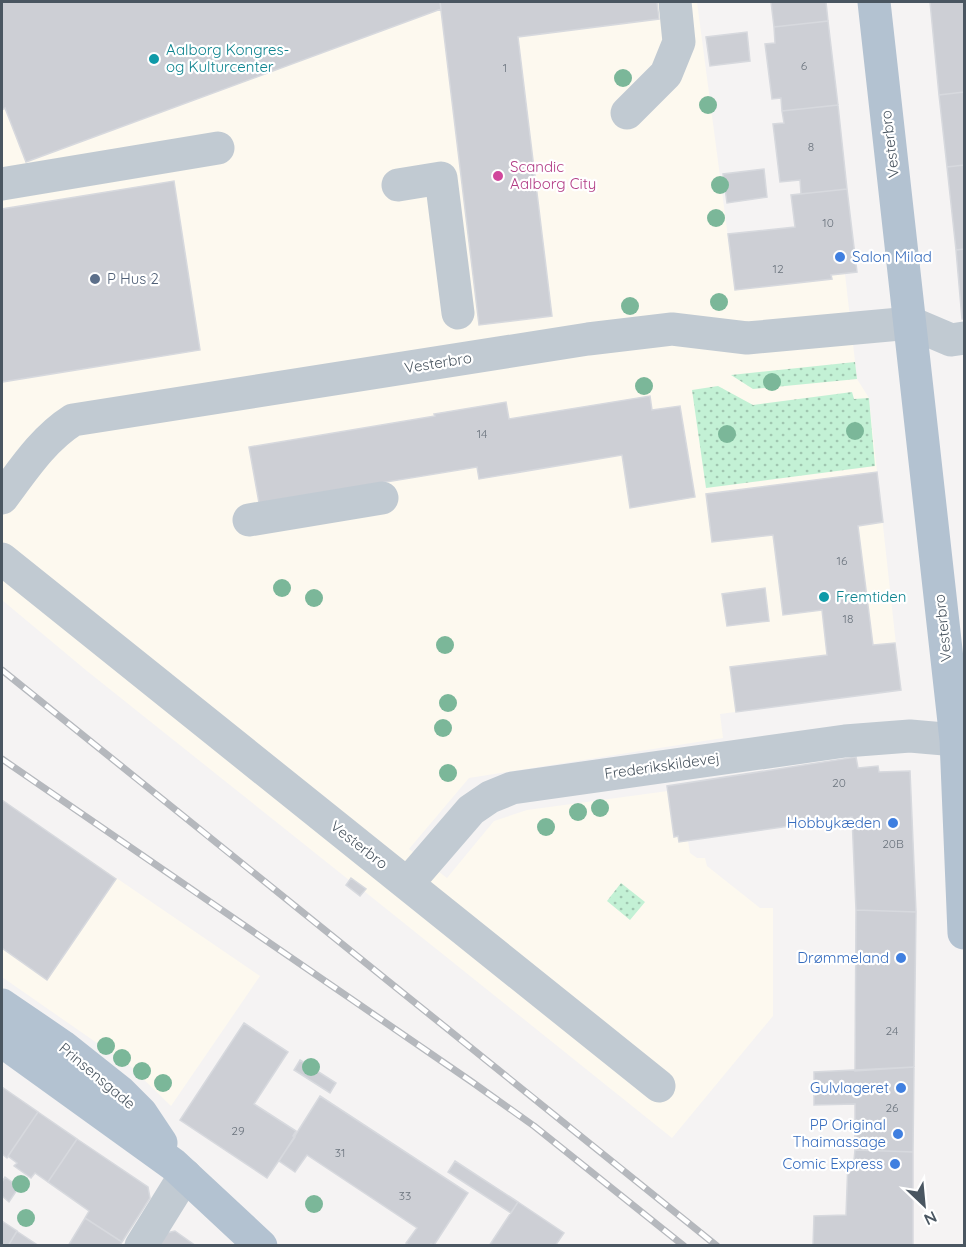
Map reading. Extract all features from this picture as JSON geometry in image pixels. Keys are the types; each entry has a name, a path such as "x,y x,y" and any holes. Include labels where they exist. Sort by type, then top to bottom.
{"main road":[{"name":"Vesterbro","path":"874,2 956,740 961,816 964,933"},
{"name":"Prinsensgade","path":"2,1005 62,1046 120,1092 141,1113 180,1170"},
{"name":"Prinsensgade","path":"2,1041 180,1170 261,1245"}],"street":[{"path":"627,113 666,74 679,42 675,2"},
{"path":"2,184 218,148"},
{"path":"399,185 441,178 458,313"},
{"name":"Vesterbro","path":"2,498 32,457 59,428 73,420 588,339 672,329 747,338 911,323 951,340 964,338"},
{"path":"249,520 382,498"},
{"name":"Vesterbro","path":"2,559 659,1086"},
{"name":"Frederikskildevej","path":"408,884 471,810 490,797 512,788 845,741 906,736 956,740"},
{"path":"141,1245 180,1170"}],"shaded area":[{"path":"2,2 697,2 735,290 819,280 832,278 831,275 845,274 857,379 869,398 901,690 720,714 723,738 469,778 409,849 447,878 494,821 527,810 668,791 674,837 678,836 680,842 688,841 690,853 697,858 705,858 707,866 760,908 773,908 773,1016 672,1138 364,891 365,888 352,878 349,880 87,671 2,600"},
{"path":"2,800 260,976 171,1106 130,1066 2,977"}],"green space":[{"path":"855,362 857,379 753,389 731,375"},
{"path":"718,386 753,405 852,392 854,399 869,398 875,466 706,488 692,390"},
{"path":"621,883 645,902 630,920 607,901"}],"building":[{"name":"Aalborg Kongres- og Kulturcenter","path":"2,2 440,2 441,9 26,162 5,108 2,110"},
{"name":"Scandic Aalborg City","path":"440,2 657,2 659,19 518,37 552,316 479,325"},
{"path":"771,2 826,2 828,21 774,27"},
{"path":"930,2 964,2 964,92 939,95"},
{"path":"828,21 838,105 782,111 781,98 772,99 765,44 775,43 774,27"},
{"path":"747,32 750,61 710,66 706,37"},
{"path":"964,92 964,165 947,167 939,95"},
{"path":"838,105 847,189 801,194 800,180 780,182 773,124 784,123 782,111"},
{"path":"964,165 964,249 956,250 947,167"},
{"path":"764,169 767,197 727,203 723,174"},
{"name":"P Hus 2","path":"174,181 200,350 2,382 2,209"},
{"path":"847,189 857,272 831,275 832,279 735,290 728,234 795,227 791,195"},
{"path":"964,249 964,319 962,319 956,250"},
{"path":"650,396 652,410 680,406 695,497 630,508 622,455 479,479 477,467 259,503 249,447 506,402 509,419"},
{"name":"Fremtiden","path":"877,472 883,522 858,526 873,645 895,643 901,690 736,712 730,667 827,655 822,610 783,615 773,535 712,542 706,494"},
{"path":"765,588 769,621 727,626 722,594"},
{"path":"856,757 858,768 878,766 879,772 910,771 916,912 856,910 852,817 679,842 678,836 674,837 667,786"},
{"path":"2,800 116,879 47,980 2,948"},
{"path":"351,878 366,889 360,896 346,885"},
{"path":"856,910 916,912 914,1067 855,1071"},
{"path":"244,1023 288,1052 254,1104 296,1131 293,1136 295,1137 267,1178 180,1120"},
{"path":"300,1060 336,1083 330,1093 294,1070"},
{"path":"914,1067 913,1152 855,1150 855,1104 814,1105 814,1072"},
{"path":"2,1087 38,1112 7,1158 2,1154"},
{"path":"320,1096 468,1193 434,1245 410,1246 406,1243 417,1228 307,1155 295,1172 279,1161"},
{"path":"38,1112 77,1139 48,1182 35,1173 31,1178 14,1166 17,1163 8,1156"},
{"path":"77,1139 148,1187 150,1198 122,1242 85,1218 89,1211 48,1182"},
{"path":"855,1150 913,1152 913,1246 813,1246 814,1216 846,1215 848,1161 854,1160"},
{"path":"455,1161 518,1202 511,1213 448,1172"},
{"path":"5,1177 19,1187 9,1202 2,1196 2,1182"},
{"path":"518,1202 564,1233 555,1246 489,1246"},
{"path":"85,1218 122,1242 119,1246 68,1246"},
{"path":"2,1221 17,1231 8,1246 2,1246"},
{"path":"175,1231 196,1246 158,1246 166,1233"},
{"path":"18,1232 39,1246 8,1246"}],"railway":[{"path":"2,670 717,1246"},
{"path":"2,759 534,1126 684,1246"}],"place":[{"name":"Aalborg Kongres- og Kulturcenter","path":"154,59"},
{"name":"Scandic Aalborg City","path":"498,176"},
{"name":"Salon Milad","path":"840,257"},
{"name":"P Hus 2","path":"95,279"},
{"name":"Fremtiden","path":"824,597"},
{"name":"Hobbykæden","path":"893,823"},
{"name":"Drømmeland","path":"901,958"},
{"name":"Gulvlageret","path":"901,1088"},
{"name":"PP Original Thaimassage","path":"898,1134"},
{"name":"Comic Express","path":"895,1164"}]}
